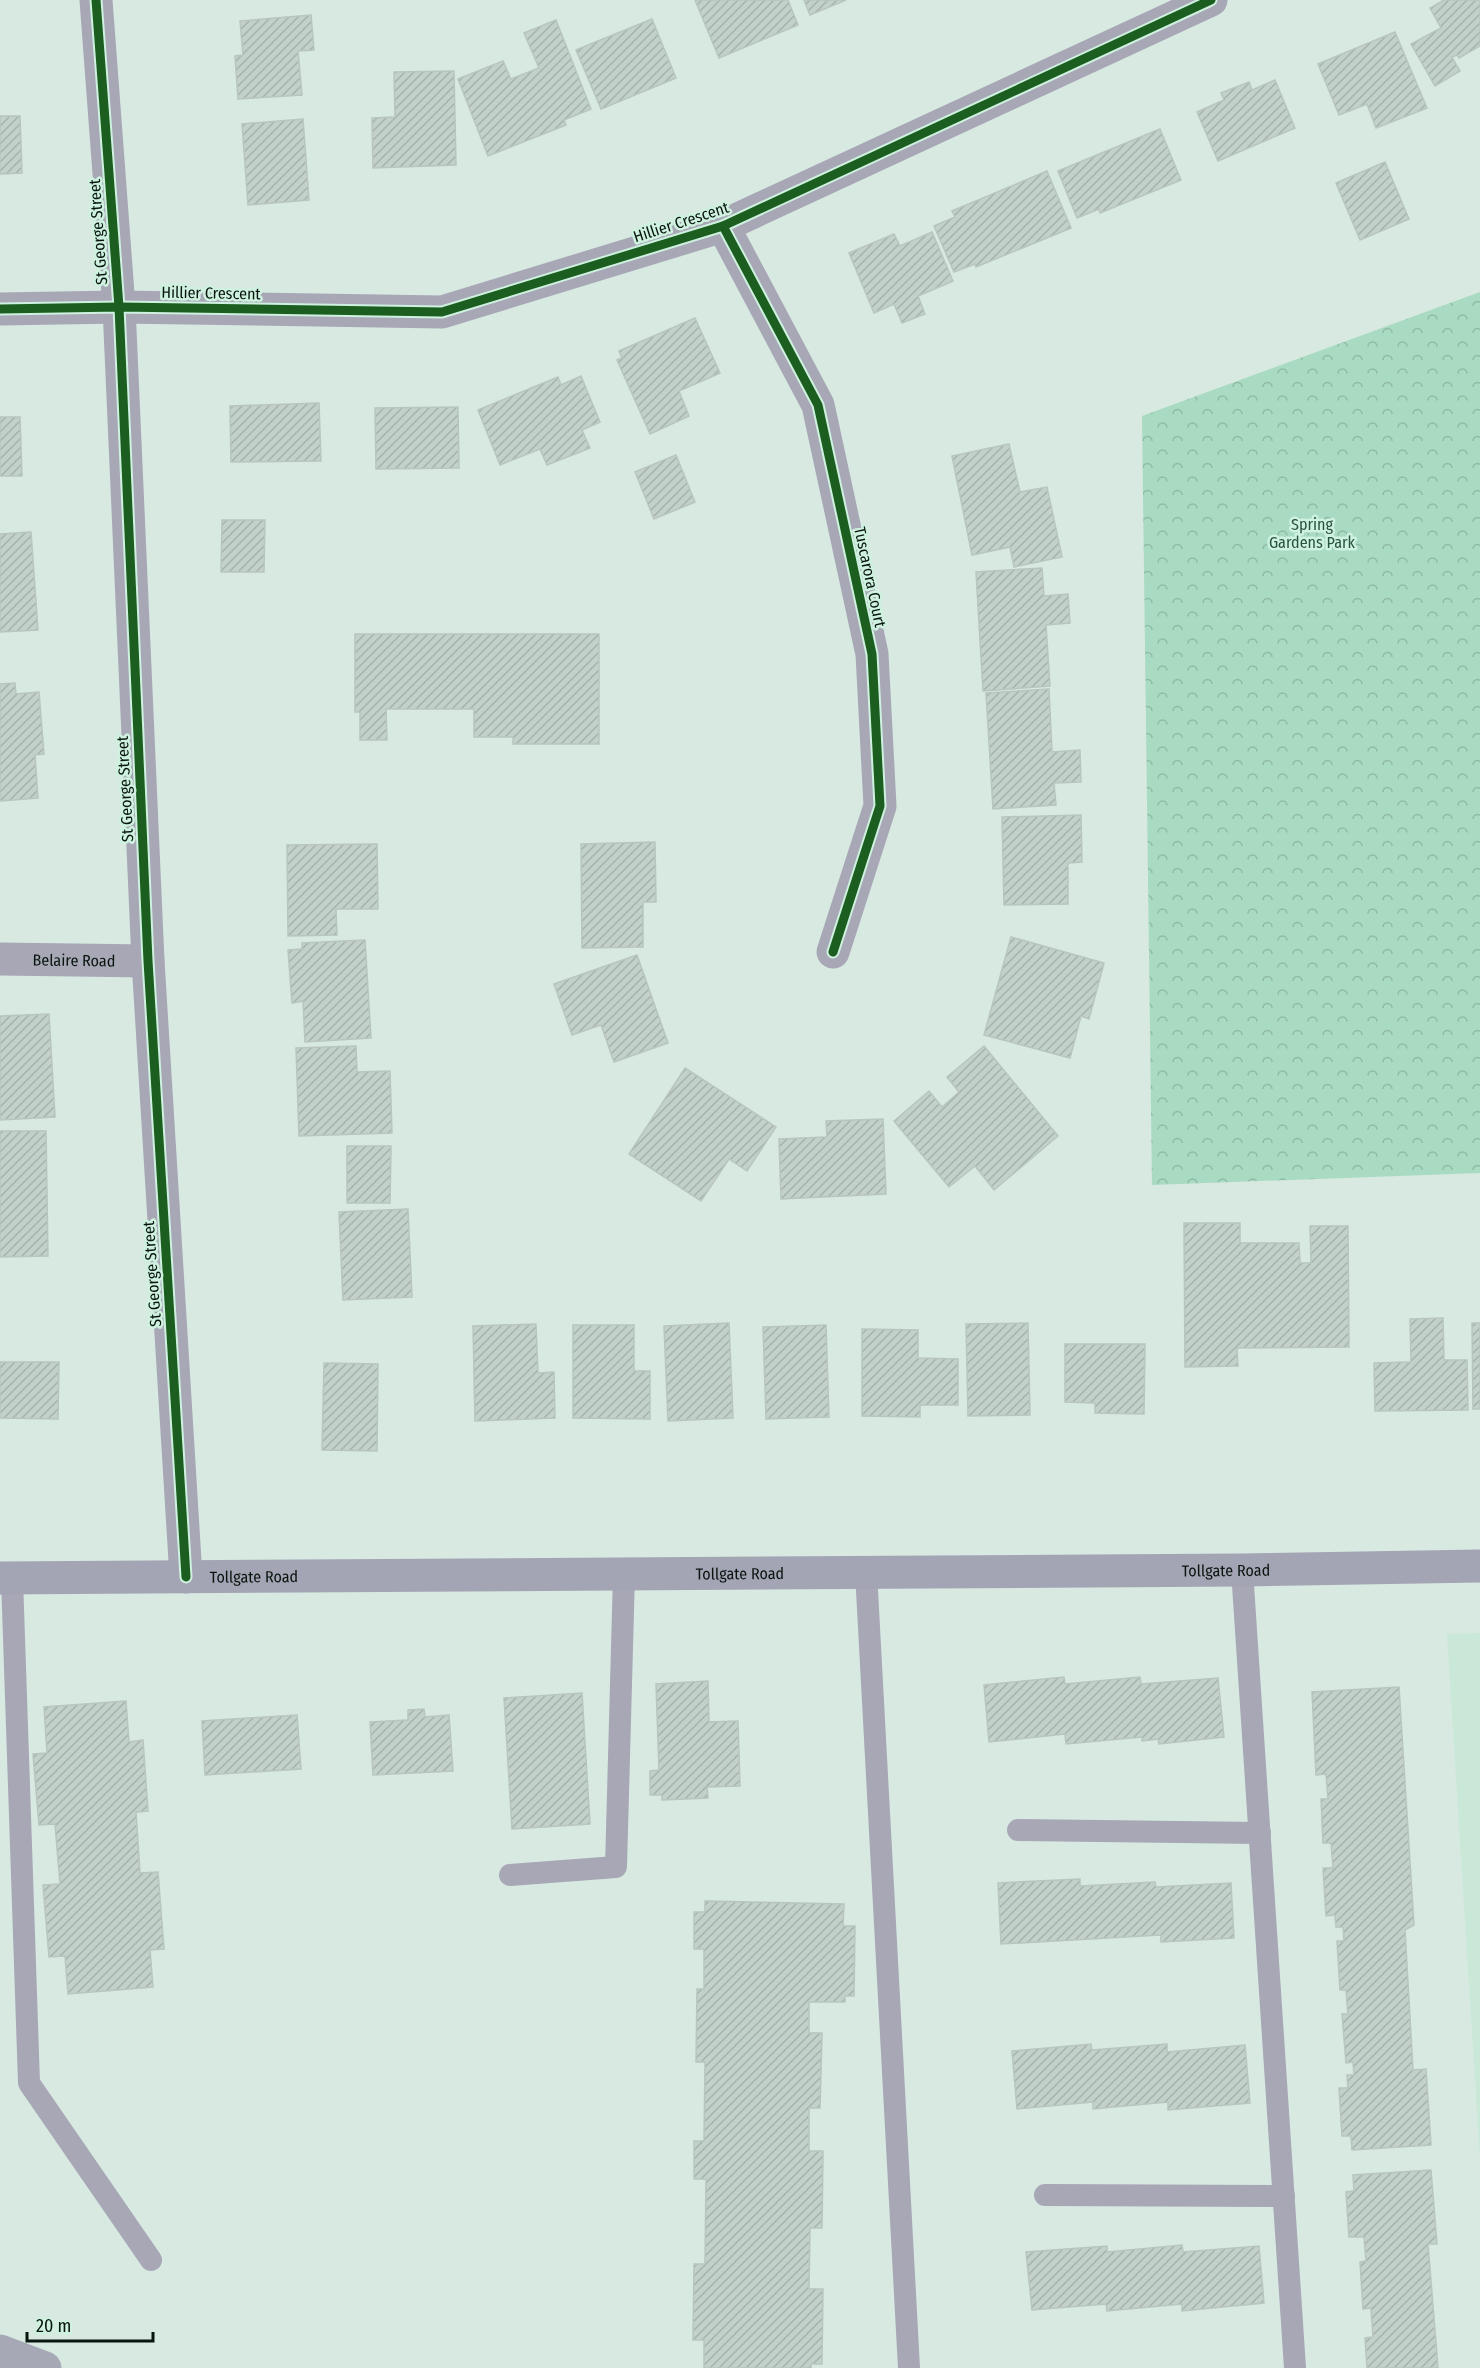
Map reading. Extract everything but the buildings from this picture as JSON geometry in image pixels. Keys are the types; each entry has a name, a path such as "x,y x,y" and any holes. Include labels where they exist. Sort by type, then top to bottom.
{"highway":[{"path":"0,2351 45,2368"}],"main road":[{"name":"Tollgate Road","path":"6,1578 1242,1570 1480,1566"}],"street":[{"name":"St George Street","path":"96,0 119,307 148,961 186,1577"},
{"name":"Hillier Crescent","path":"0,309 119,307 442,312 723,226 1212,0"},
{"name":"Tuscarora Court","path":"723,226 818,405 872,654 880,806 833,952"},
{"name":"Belaire Road","path":"0,959 148,961"}],"lane":[{"path":"1242,1570 1295,2368"},
{"path":"866,1572 909,2368"},
{"path":"510,1875 616,1867 624,1574"},
{"path":"6,1578 29,2083 151,2260"},
{"path":"1018,1830 1260,1833"},
{"path":"1045,2195 1284,2196"}],"shaded area":[{"path":"1480,1633 1480,2159 1447,1634"}],"green space":[{"name":"Spring Gardens Park","path":"1480,292 1480,1173 1152,1185 1142,416"}],"cycle path":[{"path":"96,0 119,307 148,961 186,1577"},
{"path":"0,309 119,307 442,312 723,226 1211,0"},
{"path":"723,226 818,405 872,654 880,806 833,952"}]}
